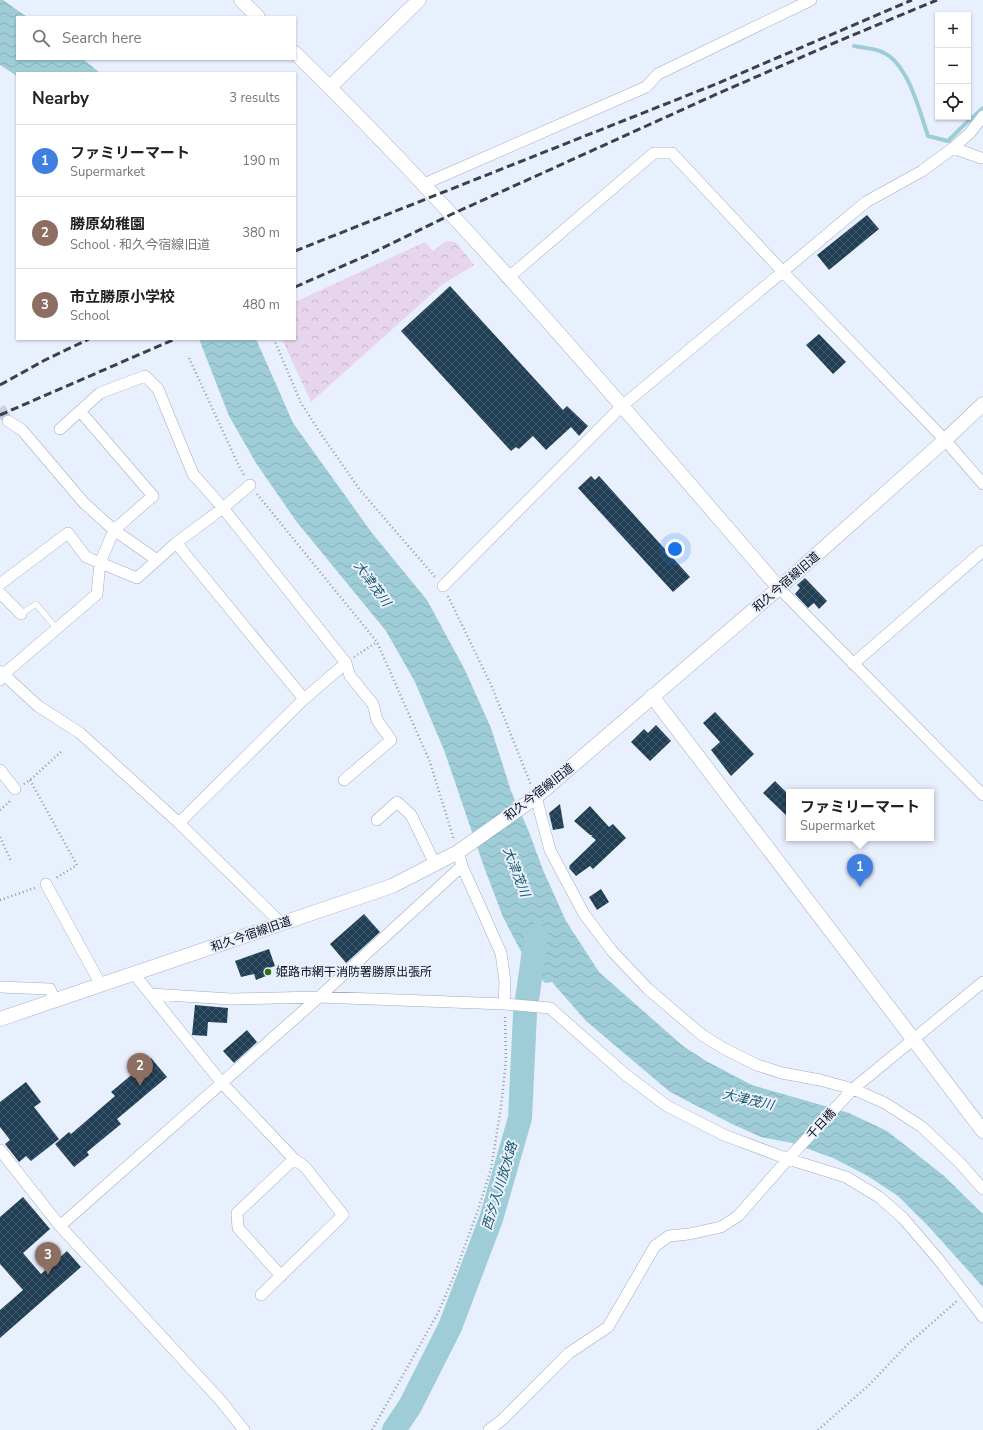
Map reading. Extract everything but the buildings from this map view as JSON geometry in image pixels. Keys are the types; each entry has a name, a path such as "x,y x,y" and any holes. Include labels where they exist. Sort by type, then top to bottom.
{"street":[{"path":"241,0 257,16"},
{"path":"330,88 419,0"},
{"path":"424,184 646,87 658,74 811,0"},
{"path":"296,54 424,184 509,277 779,588 983,795"},
{"path":"443,586 622,406 866,202 922,171 953,148 970,133 983,116"},
{"path":"953,148 982,158"},
{"path":"509,277 654,153 672,153 783,272 945,440 983,484"},
{"path":"60,429 100,393 145,376 158,389 193,474 223,508 346,663 350,676 373,704 377,720 391,740 344,780"},
{"name":"和久今宿線旧道","path":"0,1019 392,886 458,852 536,797 779,588 945,440 983,404"},
{"path":"80,411 153,496 114,530 100,563 97,594 2,675 38,706 80,733 179,823 282,924"},
{"path":"8,421 22,430 84,503 114,530 157,560"},
{"path":"0,584 68,533 86,557 137,578 176,543 223,508 250,485"},
{"path":"176,543 304,699"},
{"path":"853,664 983,551"},
{"path":"0,593 21,614"},
{"path":"179,823 304,699 346,663"},
{"path":"652,696 983,1131"},
{"path":"0,770 15,789"},
{"path":"536,797 550,850 584,914 612,951 648,989 702,1035 723,1048 757,1065 782,1074 820,1080 853,1090 885,1103 922,1127 960,1163 983,1190"},
{"path":"377,820 397,802 411,816 435,864"},
{"path":"458,852 462,866 501,953 504,982 504,1004"},
{"path":"60,1226 319,997 462,866"},
{"path":"46,884 100,985"},
{"path":"134,974 222,1083 294,1159 304,1167 344,1215 261,1295"},
{"name":"千日橋","path":"489,1430 503,1419 569,1353 608,1327 655,1246 669,1236 689,1234 721,1227 738,1216 788,1159 853,1090 983,982"},
{"path":"0,987 50,989 55,1001"},
{"path":"151,994 231,999 319,997 504,1004 550,1008 626,1075 667,1106 724,1135 788,1159 846,1177 879,1197 908,1224 939,1260 983,1317"},
{"path":"0,1150 60,1226 221,1401 244,1430"},
{"path":"281,1276 238,1228 237,1213 294,1159"}],"lane":[{"path":"21,614 36,604 57,629"}],"path":[{"path":"274,340 301,403 321,434 360,490 443,586 492,687 536,797"},
{"path":"189,358 238,464 250,485 377,642 430,762 458,852"},
{"path":"346,663 377,642"},
{"path":"0,810 8,802 15,789 30,780 63,750"},
{"path":"0,900 46,884 77,865 30,780"},
{"path":"0,837 11,861"},
{"path":"372,1430 438,1313 468,1241 491,1169 501,1107 506,1060 506,1025 504,1004"},
{"path":"818,1430 869,1385 908,1344 966,1294"}],"green space":[{"path":"446,241 456,242 474,265 443,284 311,402 282,340 296,340 296,302 425,242 433,251"}],"water":[{"path":"0,0 3,0 26,16 16,16 16,60 84,60 99,72 16,72 16,75 0,65"},
{"name":"大津茂川","path":"199,340 256,340 293,423 372,533 427,600 465,670 491,728 511,791 529,832 543,870 566,921 599,972 683,1046 706,1061 752,1085 849,1113 887,1131 943,1175 983,1214 983,1287 929,1227 898,1196 866,1175 833,1158 792,1143 761,1137 732,1124 670,1092 586,1021 552,982 545,983 527,963 503,917 484,867 444,750 415,682 386,631 296,521 256,463 229,416"}],"waterway":[{"path":"854,46 881,51 900,67 917,102 928,136 948,141 983,108"},
{"name":"西汐入川放水路","path":"394,1430 410,1406 450,1327 491,1219 520,1118 525,1014 536,936"}],"tunnel":[{"path":"0,408 8,421"}],"railway":[{"path":"296,251 716,84 912,0"},
{"path":"296,287 719,93 937,0"},
{"path":"0,385 45,360 87,340"},
{"path":"0,415 173,340"}],"place":[{"name":"ファミリーマート","path":"860,887"},
{"name":"姫路市網干消防署勝原出張所","path":"268,972"},
{"name":"勝原幼稚園","path":"140,1086"},
{"name":"市立勝原小学校","path":"48,1275"}]}
